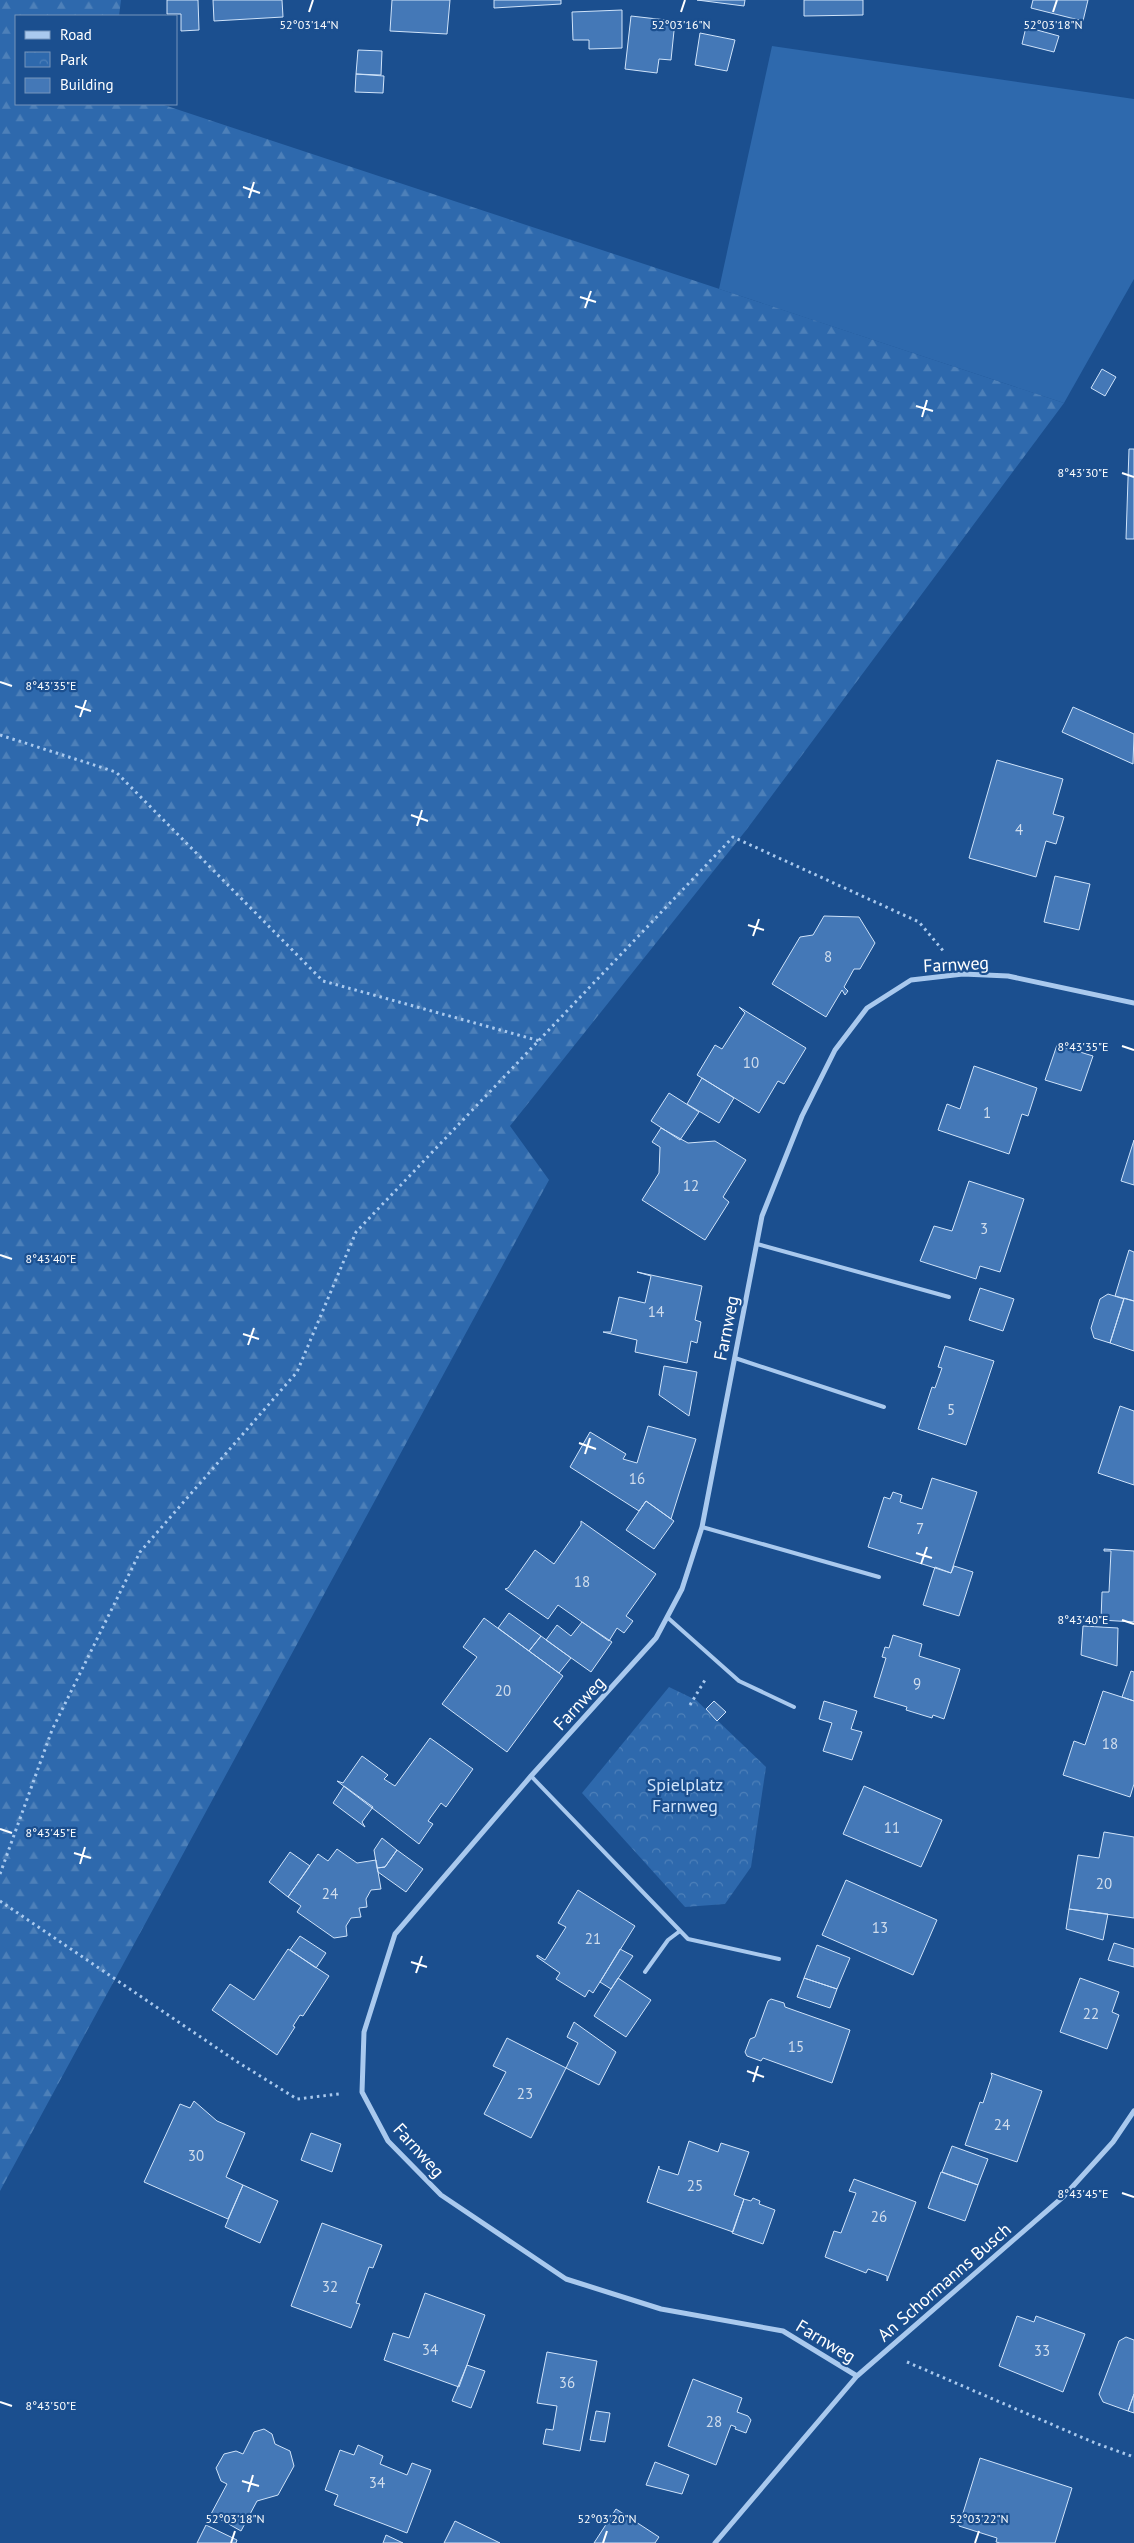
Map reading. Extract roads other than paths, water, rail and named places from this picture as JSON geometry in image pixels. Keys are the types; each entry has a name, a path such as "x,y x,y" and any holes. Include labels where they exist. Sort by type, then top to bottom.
{"street":[{"name":"Farnweg","path":"857,2376 783,2331 661,2309 566,2279 441,2196 388,2141 362,2092 364,2032 395,1934 531,1776 656,1638 682,1589 702,1527 762,1216 802,1116 835,1050 861,1015 867,1008 911,980 963,974 1008,976 1134,1003"},
{"name":"An Schormanns Busch","path":"715,2543 857,2376 1064,2196 1113,2142 1134,2111"}],"lane":[{"path":"757,1244 949,1297"},
{"path":"735,1358 884,1407"},
{"path":"702,1527 879,1577"},
{"path":"667,1617 739,1681 794,1707"},
{"path":"531,1776 688,1939 779,1959"},
{"path":"645,1972 668,1940 680,1931"}],"park label":[{"name":"Spielplatz Farnweg","path":"685,1794"}]}
